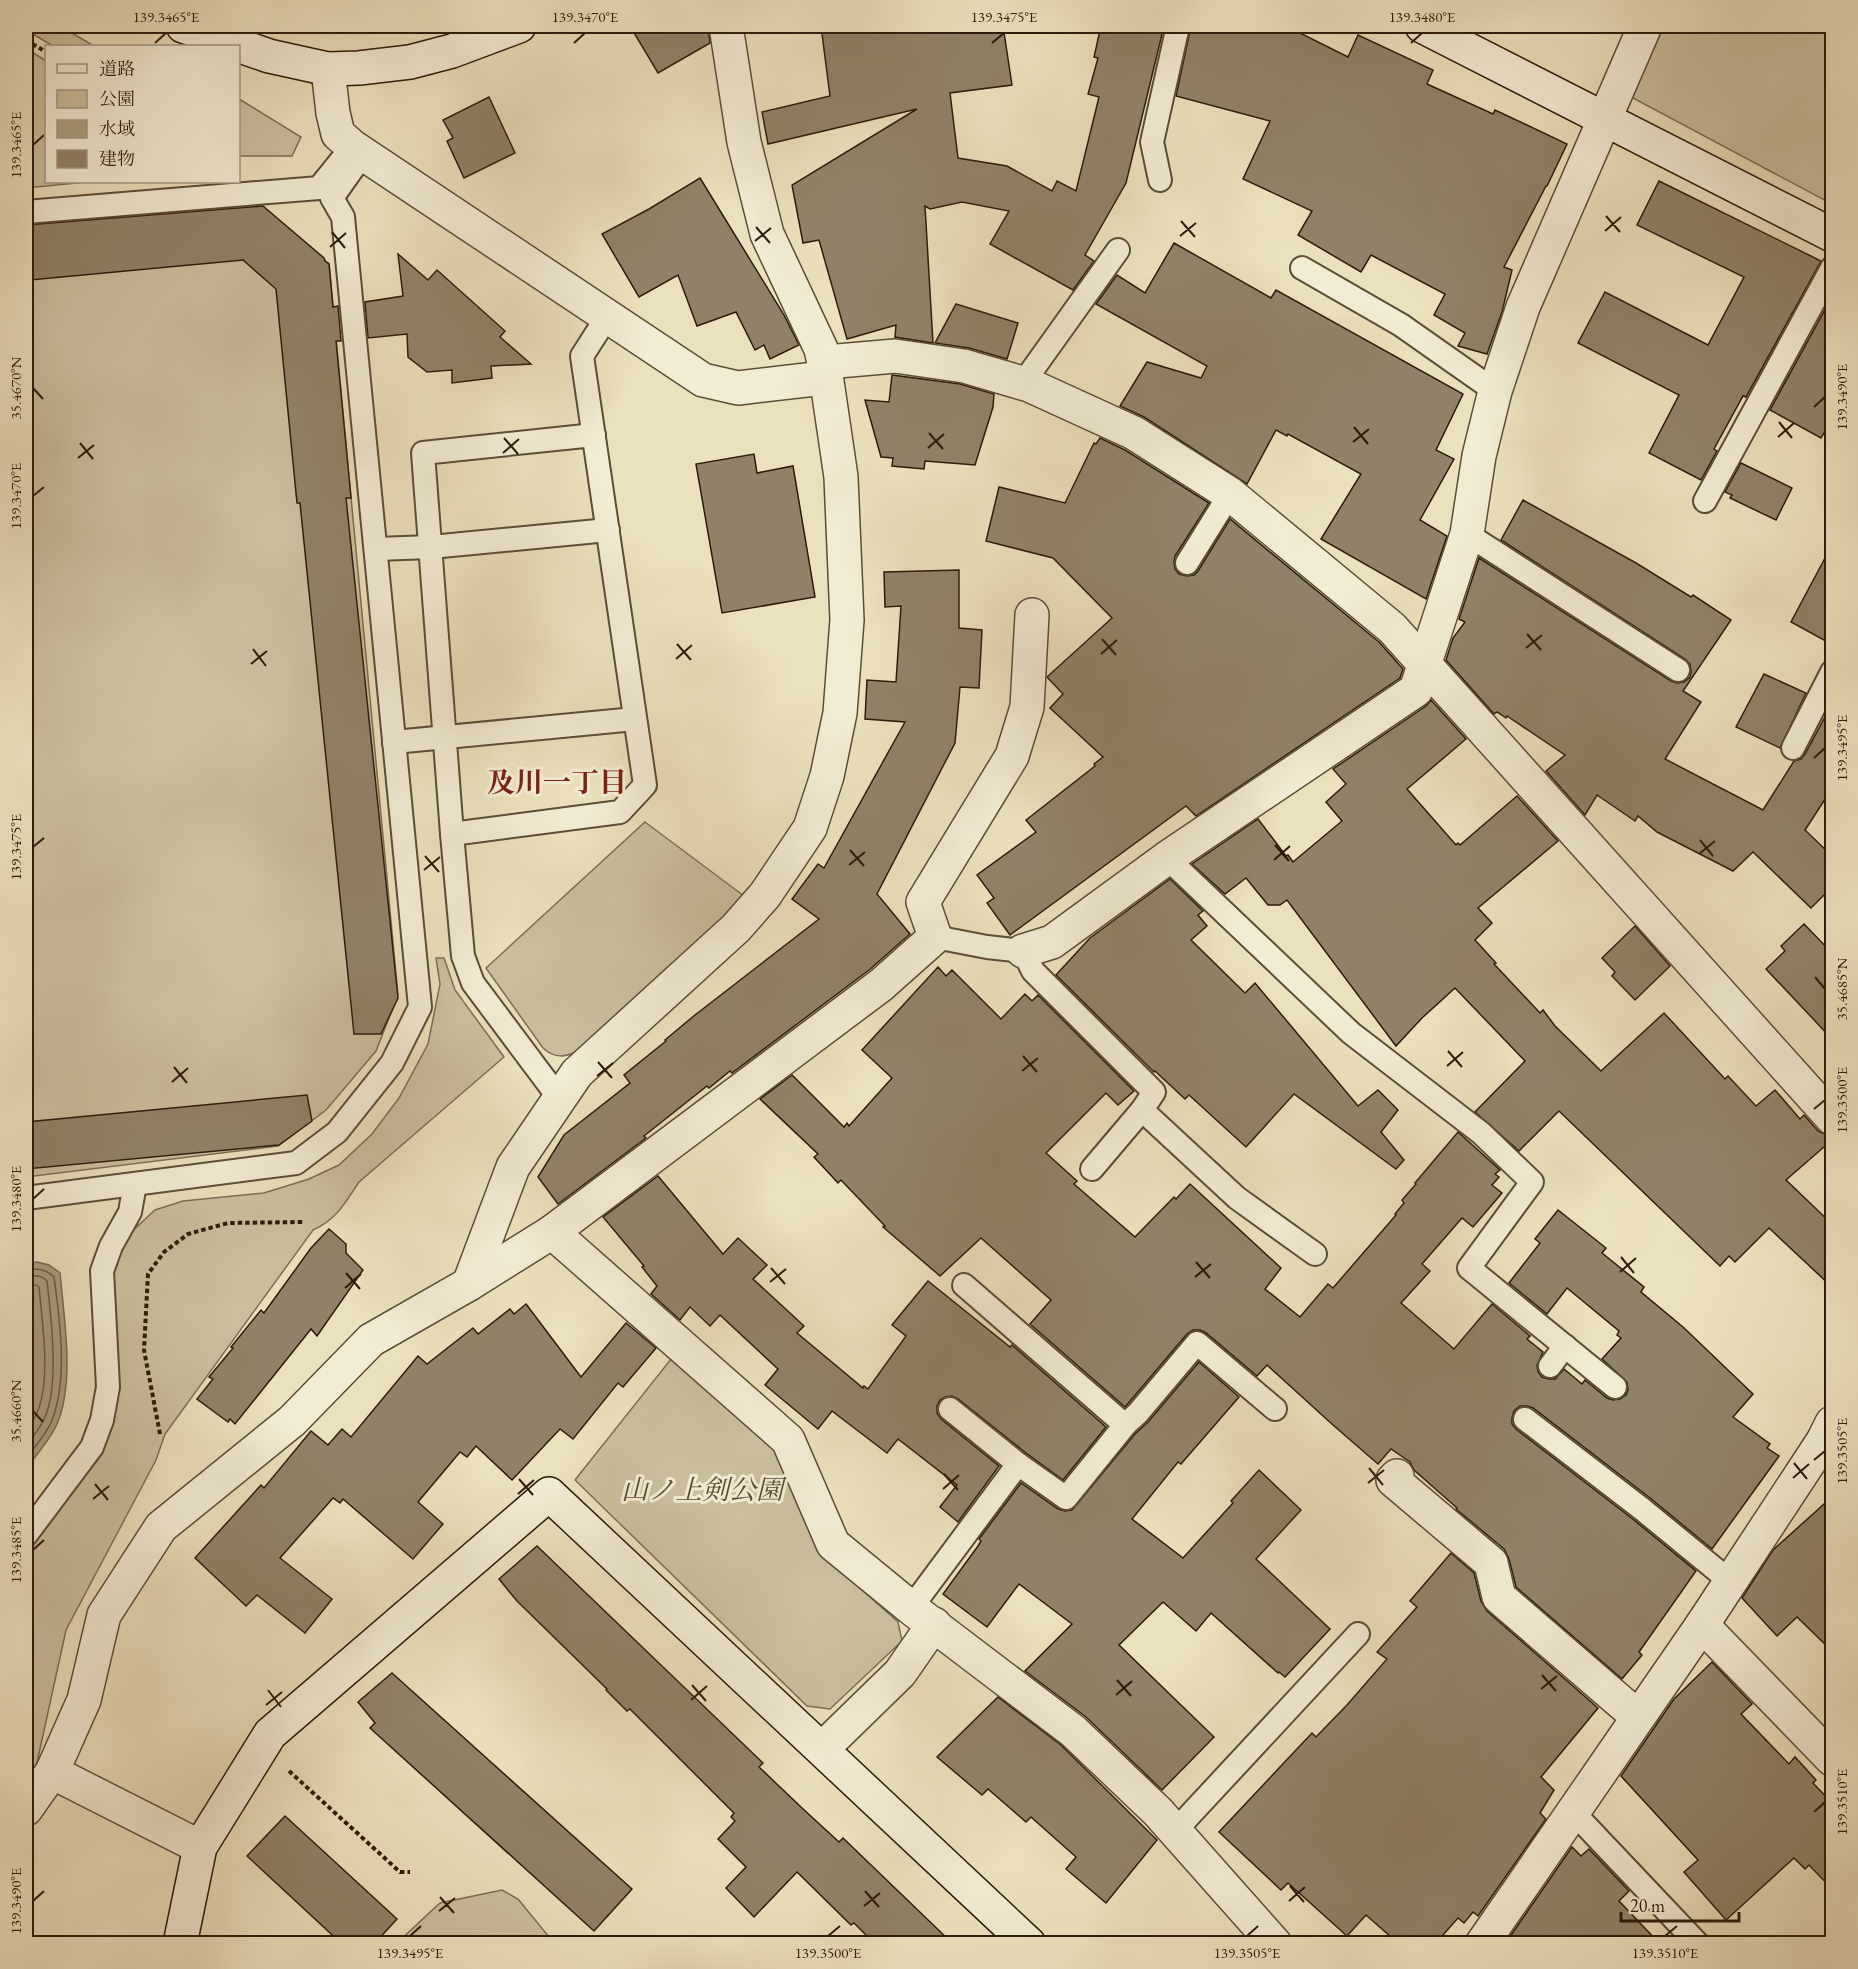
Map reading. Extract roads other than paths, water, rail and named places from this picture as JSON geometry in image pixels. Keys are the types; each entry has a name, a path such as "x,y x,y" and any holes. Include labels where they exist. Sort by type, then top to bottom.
{"street":[{"path":"183,26 237,45"},
{"path":"240,46 269,56 328,69 359,68 410,62 452,51 519,26"},
{"path":"469,1284 513,1167 577,1073 736,928 765,895 810,828 827,776 840,713 847,620 841,477 825,368 821,349 767,234 744,142 726,26"},
{"path":"1422,26 1833,236"},
{"path":"1023,951 1052,942 1167,858 1416,690 1467,534 1479,456 1495,390 1523,307 1645,26"},
{"path":"328,69 338,134 358,150 703,380 738,388 815,379 825,368 838,361 895,356 964,366 1023,383 1134,432 1230,494 1392,628 1833,1118"},
{"path":"26,1809 52,1772 84,1700 104,1615 161,1527 292,1421 371,1340 469,1284 552,1232 881,985 935,937 923,902 1012,756 1027,707 1032,615"},
{"path":"552,1232 788,1440 833,1544 922,1616 1072,1731 1158,1812 1275,1944"},
{"path":"1482,1944 1731,1582 1833,1423"},
{"path":"1397,1476 1393,1480 1491,1563 1499,1598 1638,1717"},
{"path":"180,1944 200,1847 270,1734 549,1494 823,1748 1029,1944"},
{"path":"823,1748 900,1673 922,1616"},
{"path":"1702,1625 1833,1759"},
{"path":"52,1772 200,1847"}],"lane":[{"path":"1160,180 1152,142 1178,26"},
{"path":"26,212 318,188 358,150"},
{"path":"26,1198 296,1163 337,1132 392,1063 420,1006 343,217 332,198 358,150"},
{"path":"1023,383 1118,250"},
{"path":"1302,268 1401,326 1495,390"},
{"path":"1705,501 1833,268"},
{"path":"452,834 620,812 645,785 582,356 607,317"},
{"path":"559,1098 473,983 463,956 423,453 594,435"},
{"path":"1187,563 1230,494"},
{"path":"376,549 431,547 608,530"},
{"path":"1467,534 1678,670"},
{"path":"1793,748 1833,672"},
{"path":"394,742 635,719"},
{"path":"1167,858 1351,1033 1481,1133 1532,1182 1462,1276 1564,1346 1615,1386"},
{"path":"935,937 1023,951 1033,971 1154,1092 1142,1110 1092,1169"},
{"path":"1142,1110 1237,1198 1315,1254"},
{"path":"26,1535 92,1447 102,1420 108,1387 102,1271 111,1246 130,1212 135,1184"},
{"path":"964,1286 1125,1425"},
{"path":"950,1408 1018,1464 1066,1498 1125,1425 1138,1413 1197,1343 1275,1409"},
{"path":"1550,1366 1564,1346"},
{"path":"1525,1419 1642,1509 1731,1582"},
{"path":"922,1616 1018,1464"},
{"path":"1175,1831 1358,1634"},
{"path":"1573,1812 1698,1944"}],"water":[{"path":"37,1262 49,1265 60,1273 66,1329 66,1389 54,1430 26,1469 26,1263"}],"district":[{"name":"及川一丁目","path":"557,782"}],"park label":[{"name":"山ノ上剣公園","path":"702,1490"}]}
